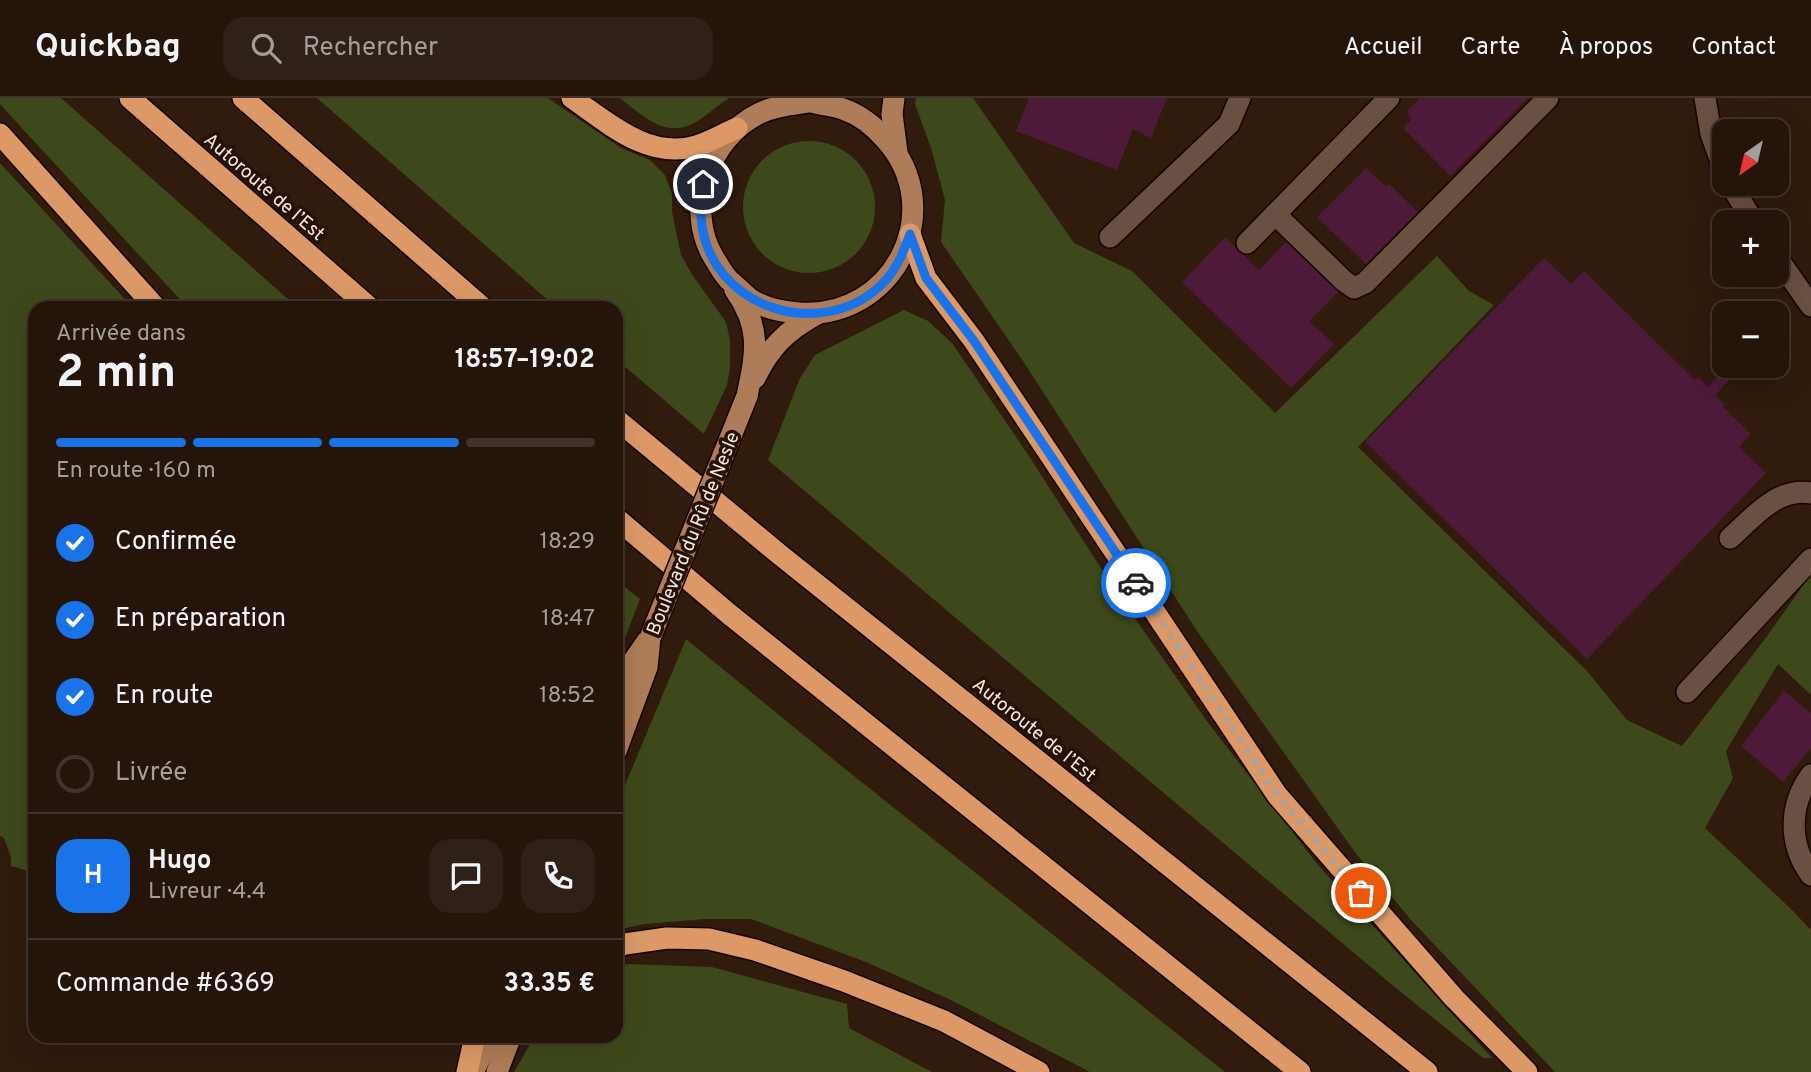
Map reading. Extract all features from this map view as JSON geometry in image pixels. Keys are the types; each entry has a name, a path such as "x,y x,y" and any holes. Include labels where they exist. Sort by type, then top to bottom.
{"highway":[{"name":"Autoroute de l’Est","path":"130,98 362,301"},
{"path":"243,98 474,301"},
{"path":"572,98 624,134 659,149 694,146 737,128"},
{"path":"0,134 150,301"},
{"path":"910,234 926,278 974,341 1277,795 1454,998 1527,1072"},
{"name":"Autoroute de l’Est","path":"623,425 779,554 1427,1072"},
{"path":"623,524 729,614 1300,1072"},
{"path":"623,945 667,938 709,939 755,950 844,981 944,1021 1039,1072"},
{"path":"467,1072 473,1043"}],"main road":[{"name":"Boulevard du Rû de Nesle","path":"726,277 751,299 783,312 817,314 842,309 866,297 886,280 901,258 910,234 913,206 909,178 897,152 892,114 894,98"},
{"name":"Boulevard du Rû de Nesle","path":"747,396 755,361 755,330 744,302 709,248 701,217 703,184 716,153 737,128 760,113 785,104 820,100 845,110 874,127 897,152"},
{"name":"Boulevard du Rû de Nesle","path":"623,732 647,667 650,638 747,396 763,363 779,340 817,314"},
{"path":"623,686 632,663 650,638"},
{"path":"473,1072 488,1043"},
{"path":"497,1072 508,1043"}],"street":[{"path":"1110,237 1229,124 1240,98"},
{"path":"1247,243 1389,98"},
{"path":"1275,214 1354,288 1365,283 1548,98"},
{"path":"1705,98 1712,137"},
{"path":"1789,261 1811,280"},
{"path":"1789,275 1811,306"},
{"path":"1730,538 1771,502 1793,492 1811,493"},
{"path":"1687,692 1811,559"},
{"path":"1811,775 1797,800 1793,818 1798,853 1811,874"}],"green space":[{"path":"0,98 61,98 290,301 182,301 0,104"},
{"path":"317,98 548,98 621,148 650,160 665,175 672,194 672,212 681,255 726,322 730,340 727,385 704,434 623,365 623,301 549,301"},
{"path":"620,98 729,98 690,125 669,128 649,120"},
{"path":"916,98 973,98 1074,243 1132,271 1275,413 1437,256 1469,291 1494,305 1358,447 1587,671 1627,720 1682,746 1765,639 1811,574 1811,695 1778,664 1726,751 1733,778 1705,828 1811,930 1811,1072 1555,1072 1411,920 1354,851 1197,631 1023,361 941,242 945,200 931,148 915,104"},
{"path":"809,141 834,146 856,160 870,182 875,207 870,232 856,254 834,268 809,273 784,268 762,254 748,232 743,207 748,182 762,160 784,146"},
{"path":"0,163 127,301 28,301 28,871 11,866 11,857 4,838 0,836"},
{"path":"904,310 928,321 952,343 1113,587 1206,720 1318,865 1492,1058 1483,1058 1391,984 768,460 800,378 815,355"},
{"path":"623,586 640,599 623,643"},
{"path":"686,639 1225,1072 1090,1072 951,1000 866,962 751,919 704,919 623,929 625,785"},
{"path":"623,966 712,967 847,1004 849,1028 932,1072 514,1072 531,1043 623,1043"}],"building":[{"path":"1029,98 1167,98 1151,138 1133,129 1117,170 1016,131"},
{"path":"1420,98 1528,98 1450,176 1403,128 1412,119 1406,112"},
{"path":"1366,168 1386,187 1389,184 1418,212 1366,264 1317,217"},
{"path":"1225,237 1259,270 1287,241 1339,291 1309,321 1334,344 1291,388 1182,282"},
{"path":"1544,258 1571,284 1584,271 1695,380 1698,377 1708,387 1717,378 1731,378 1715,395 1725,405 1723,407 1751,434 1739,447 1766,473 1587,659 1365,442"},
{"path":"1784,691 1811,713 1811,748 1783,782 1741,746"}],"way so far":[{"path":"1136,583 1277,795 1361,893"}],"route":[{"path":"703,184 701,217 709,248 726,277 751,299 783,312 817,314 842,309 866,297 886,280 901,258 910,234 926,278 974,341 1136,583"}]}
